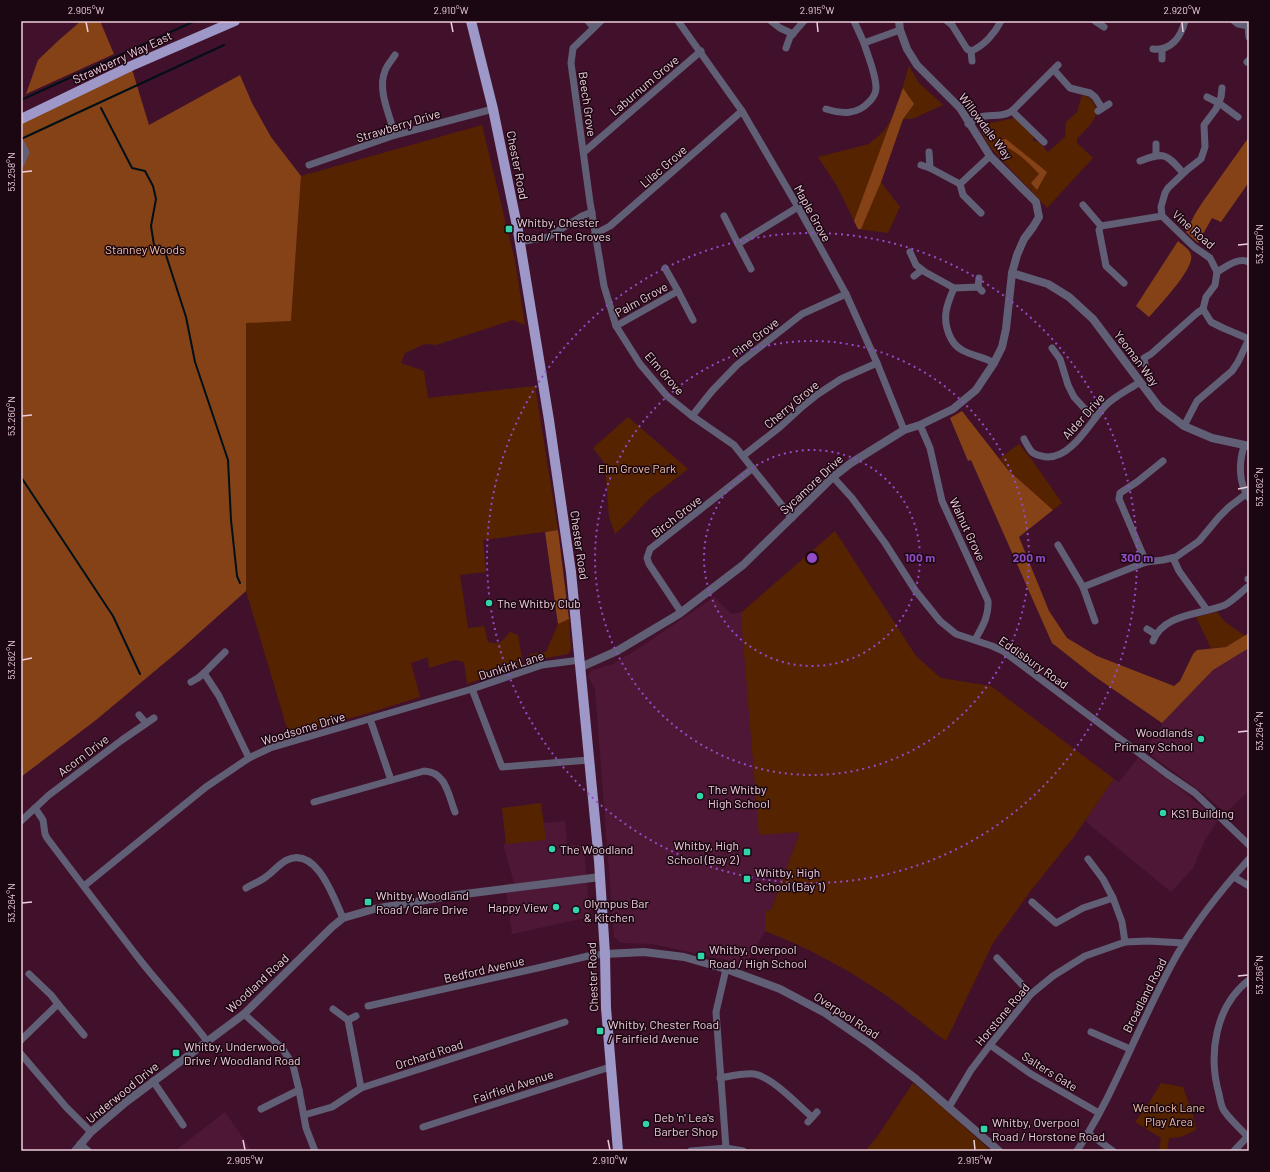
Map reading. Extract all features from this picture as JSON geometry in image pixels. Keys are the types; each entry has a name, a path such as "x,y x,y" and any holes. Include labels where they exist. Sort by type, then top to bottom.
{"main road":[{"name":"Strawberry Way East","path":"21,119 131,66 235,21"},
{"name":"Chester Road","path":"472,21 493,109 519,242 565,532 580,663 600,877 605,954 606,1008 618,1151"}],"street":[{"path":"588,21 593,27"},
{"name":"Beech Grove","path":"590,202 571,55 573,48 593,27 601,21"},
{"name":"Maple Grove","path":"678,21 701,51 742,111 798,207 846,294 877,363 904,430"},
{"path":"771,21 780,28 793,34"},
{"path":"786,48 793,34 804,21"},
{"path":"826,109 839,113 853,112 864,107 871,100 876,89 864,43 854,21"},
{"path":"947,21 967,49 971,51"},
{"path":"971,51 988,40 1001,21"},
{"path":"1153,49 1162,50 1168,47 1182,33 1185,21"},
{"path":"1234,21 1238,24 1248,26 1249,37"},
{"path":"864,43 900,25"},
{"name":"Willowdale Way","path":"900,25 907,49 916,65 960,108 968,124 990,156 1036,202"},
{"path":"1162,50 1162,59"},
{"name":"Laburnum Grove","path":"584,152 701,51"},
{"path":"971,51 972,61"},
{"path":"395,55 385,70 383,90 395,135"},
{"path":"968,124 980,117 1007,115 1056,68 1070,88 1090,93 1103,108"},
{"name":"Vine Road","path":"1217,272 1210,258 1194,247 1162,216 1162,207 1165,193 1168,188 1183,173 1201,159 1205,147 1204,125 1219,103 1222,88"},
{"path":"1207,97 1219,103 1238,117"},
{"name":"Strawberry Drive","path":"309,165 395,135 493,109"},
{"name":"Lilac Grove","path":"595,234 610,226 742,111"},
{"path":"1012,111 1044,142"},
{"path":"21,143 26,152 21,164"},
{"path":"1156,144 1156,155"},
{"path":"929,152 930,168"},
{"path":"1140,160 1156,155 1162,155 1176,164 1183,173"},
{"path":"960,184 990,156"},
{"path":"921,165 930,168 960,184 963,195 981,213"},
{"name":"Elm Grove","path":"590,202 604,286 616,326 640,364 667,396 692,416 734,445 792,518"},
{"name":"Sycamore Drive","path":"580,663 617,651 681,612 743,565 833,477 850,463 904,430 920,425 953,409 976,390 994,364 1002,347 1006,329 1012,273 1017,255 1024,239 1033,228 1039,217 1036,202"},
{"path":"1083,205 1101,226"},
{"path":"738,244 798,207"},
{"path":"519,242 548,237 582,216 592,212"},
{"path":"724,216 751,269"},
{"path":"1101,226 1162,216"},
{"path":"1101,226 1099,230 1106,266 1124,283"},
{"path":"910,252 916,265 922,270 954,288 980,289 979,278"},
{"path":"1143,358 1151,354 1203,309 1206,297 1215,285 1217,272 1241,260 1249,262"},
{"name":"Palm Grove","path":"665,268 693,320"},
{"path":"914,276 922,270"},
{"name":"Yeoman Way","path":"1012,273 1048,284 1069,297 1093,319 1159,407 1184,426 1212,438 1246,446"},
{"path":"954,288 946,312 946,322 953,342 963,351 986,358 994,364"},
{"name":"Palm Grove","path":"616,326 678,291"},
{"name":"Pine Grove","path":"692,416 712,391 742,360 802,314 846,294"},
{"path":"1184,426 1197,401 1232,371 1249,339 1212,322 1203,309"},
{"path":"1052,348 1060,359 1068,386 1074,397 1084,408 1096,417"},
{"name":"Cherry Grove","path":"743,456 780,428 818,394 841,379 877,363"},
{"name":"Alder Drive","path":"1024,439 1033,452 1040,456 1050,457 1070,448 1080,439 1096,417 1115,397 1140,382"},
{"name":"Walnut Grove","path":"920,425 930,448 942,501 988,601 987,618 975,640"},
{"path":"1083,587 1146,562 1173,558 1186,551 1199,541 1218,517 1229,507 1247,496 1240,473 1240,464 1246,446"},
{"path":"1146,562 1118,499 1120,493 1137,482 1163,461"},
{"name":"Birch Grove","path":"681,612 649,564 647,558 650,549 753,468"},
{"name":"Eddisbury Road","path":"833,477 852,498 885,543 915,590 940,621 956,634 1003,651 1167,774 1195,793 1249,845"},
{"path":"1058,545 1083,587 1096,621"},
{"path":"1173,558 1179,571 1207,610"},
{"path":"1147,629 1154,638 1174,620 1194,612 1207,610 1225,604 1233,600 1249,581"},
{"path":"191,682 204,673 225,652"},
{"name":"Dunkirk Lane","path":"472,688 542,665 580,663"},
{"path":"204,673 219,696 249,758"},
{"path":"472,688 502,768 589,760"},
{"name":"Woodsome Drive","path":"84,886 206,787 249,758 290,741 370,719 472,688"},
{"path":"139,714 146,723"},
{"name":"Acorn Drive","path":"21,821 69,779 154,718"},
{"path":"370,719 391,780"},
{"path":"314,802 424,770 437,774 442,778 455,812"},
{"path":"35,808 43,820 47,838 140,960 207,1041"},
{"path":"246,888 267,876 277,866 288,860 300,858 311,863 321,873 343,918"},
{"path":"1088,859 1103,879 1113,898 1122,922 1125,942"},
{"name":"Broadland Road","path":"1077,1151 1115,1082 1147,1012 1184,943 1210,907 1249,859"},
{"name":"Woodland Road","path":"207,1041 244,1014 343,918 374,909 442,898 600,877"},
{"path":"1234,877 1249,886"},
{"path":"1032,902 1056,923 1083,908 1113,898"},
{"name":"Horstone Road","path":"949,1107 971,1070 990,1045 1031,994 1053,976 1072,963 1098,950 1125,942 1148,941 1184,943"},
{"name":"Overpool Road","path":"605,954 630,952 656,953 684,957 780,989 825,1013 870,1044 911,1075 999,1151"},
{"name":"Bedford Avenue","path":"368,1006 588,956 605,954"},
{"path":"997,958 1031,994"},
{"path":"726,970 716,1012 726,1148"},
{"path":"29,974 51,995 84,1035"},
{"path":"1234,1151 1248,1136 1223,1109 1216,1084 1213,1053 1218,1027 1223,1013 1237,991 1249,980"},
{"path":"21,1040 58,1004"},
{"path":"334,1009 348,1020 361,1088"},
{"path":"244,1014 282,1048 293,1065 306,1128 315,1151"},
{"path":"348,1020 356,1016"},
{"name":"Orchard Road","path":"304,1115 332,1107 361,1088 565,1022"},
{"path":"1091,1032 1130,1049"},
{"name":"Underwood Drive","path":"75,1151 91,1132 154,1081 207,1041"},
{"name":"Salters Gate","path":"990,1045 1031,1074 1099,1113"},
{"path":"21,1054 66,1108 91,1132"},
{"name":"Fairfield Avenue","path":"423,1127 610,1067"},
{"path":"720,1078 747,1074 760,1075 772,1082 812,1117"},
{"path":"154,1081 183,1125"},
{"path":"261,1109 299,1090"},
{"path":"1088,1133 1112,1151"},
{"path":"80,1144 88,1151"},
{"path":"691,1151 726,1148 743,1151"}],"shaded area":[{"name":"The Whitby High School","path":"714,597 731,614 742,612 741,615 799,834 771,910 765,911 765,931 746,964 652,944 621,943 614,937 595,689 588,676 592,670 613,664 639,648"},
{"name":"Woodlands Primary School","path":"1249,648 1249,791 1225,813 1204,794 1144,750 1161,728 1162,723 1213,670"},
{"name":"Woodlands Primary School","path":"1138,758 1183,791 1218,820 1205,840 1193,868 1171,892 1085,821 1114,779 1119,782"},
{"path":"565,821 567,844 584,846 590,917 512,934 505,884 514,883 503,844 545,839 544,823"},
{"path":"225,1112 252,1151 175,1151"}],"green space":[{"path":"81,21 100,21 114,54 26,94 38,60"},
{"name":"Stanney Woods","path":"131,66 149,125 240,75 252,103 271,137 301,176 291,321 246,323 246,591 180,650 96,720 21,777 21,119"},
{"path":"909,66 919,83 943,105 912,119 903,119 881,182 900,207 888,233 858,229 837,186 818,157 869,144 884,131 895,113"},
{"path":"903,88 914,104 903,119 881,182 861,229 858,229 854,221"},
{"path":"1082,95 1086,96 1093,102 1096,114 1090,124 1077,139 1077,143 1093,158 1047,208 990,147 978,123 990,123 1015,118 1033,135 1033,141 1039,142 1048,152 1065,137 1066,122 1077,112"},
{"path":"482,125 515,261 525,325 513,320 436,345 425,344 405,353 401,363 424,371 428,398 535,386 558,530 483,540 486,572 460,575 468,628 484,626 488,642 492,643 501,642 510,632 518,635 523,664 467,684 464,662 455,660 429,668 428,657 411,663 420,697 289,735 246,591 246,322 291,321 301,176"},
{"path":"1249,137 1249,182 1221,222 1212,218 1198,243 1186,232 1202,203"},
{"path":"1006,139 1047,172 1037,190 1031,183 1039,174 1018,154 996,141"},
{"path":"1178,241 1189,251 1191,261 1182,278 1149,317 1136,306"},
{"path":"962,411 1008,470 1053,510 1019,537 1049,611 1067,638 1097,656 1174,686 1180,681 1193,654 1197,650 1226,647 1249,633 1249,648 1213,670 1162,723 1094,676 1052,643 971,460 968,461 950,418"},
{"name":"Elm Grove Park","path":"628,417 688,469 649,499 615,534 609,517 603,461 593,448"},
{"path":"1019,444 1062,503 1053,510 1008,470 1000,458"},
{"path":"558,530 569,619 558,624 545,532"},
{"path":"835,531 916,656 941,678 991,686 1114,779 1073,838 1032,889 993,943 946,1041 892,1000 856,976 811,951 765,931 765,911 771,910 799,834 798,832 759,835 741,615 742,612"},
{"path":"1217,612 1225,622 1245,636 1226,647 1211,648 1196,617"},
{"path":"569,619 571,649 568,654 531,661 530,654 546,652 558,624"},
{"path":"541,803 546,840 506,844 502,808"},
{"path":"913,1083 939,1104 991,1151 865,1151 877,1137"},
{"name":"Wenlock Lane Play Area","path":"1161,1083 1183,1087 1193,1115 1196,1130 1181,1137 1169,1138 1167,1151 1159,1151 1161,1138 1135,1122"}],"waterway":[{"path":"21,100 195,21"},
{"path":"21,139 224,45"},
{"path":"101,108 132,168 145,171 153,186 156,199 151,226 154,245 165,252 186,317 195,362 228,460 231,520 237,576 240,583"},
{"path":"21,477 113,616 140,674"}],"place":[{"name":"Whitby, Chester Road / The Groves","path":"509,229"},
{"name":"The Whitby Club","path":"489,603"},
{"name":"Woodlands Primary School","path":"1201,739"},
{"name":"The Whitby High School","path":"700,796"},
{"name":"KS1 Building","path":"1163,813"},
{"name":"The Woodland","path":"552,849"},
{"name":"Whitby, High School (Bay 2)","path":"747,852"},
{"name":"Whitby, High School (Bay 1)","path":"747,879"},
{"name":"Whitby, Woodland Road / Clare Drive","path":"368,902"},
{"name":"Happy View","path":"556,907"},
{"name":"Olympus Bar & Kitchen","path":"576,910"},
{"name":"Whitby, Overpool Road / High School","path":"701,956"},
{"name":"Whitby, Chester Road / Fairfield Avenue","path":"600,1031"},
{"name":"Whitby, Underwood Drive / Woodland Road","path":"176,1053"},
{"name":"Deb 'n' Lea's Barber Shop","path":"646,1124"},
{"name":"Whitby, Overpool Road / Horstone Road","path":"984,1129"}]}
